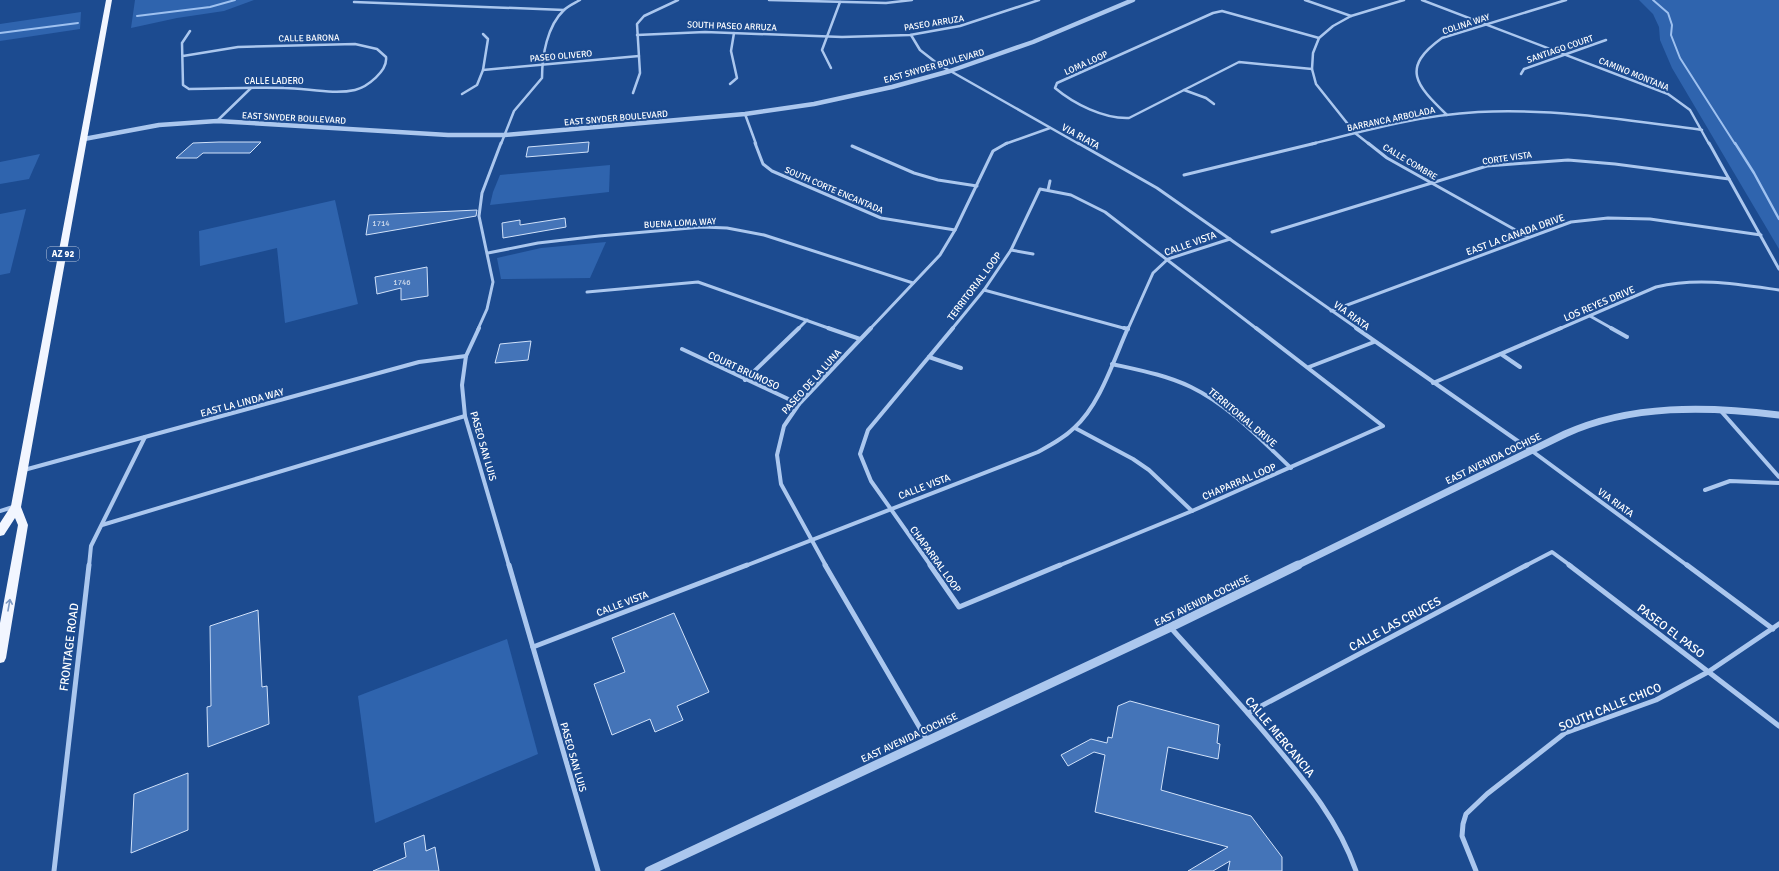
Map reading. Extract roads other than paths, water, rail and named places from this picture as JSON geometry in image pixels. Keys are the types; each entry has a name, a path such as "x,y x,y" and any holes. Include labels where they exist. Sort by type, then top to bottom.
{"main road":[{"name":"AZ 92","path":"0,532 16,507 109,0"},
{"path":"0,658 23,525 16,507"}],"street":[{"name":"PASEO SAN LUIS","path":"580,0 564,10 550,31 542,64 542,78 514,111 482,193 479,216 493,282 489,300 466,356 462,385 465,416 598,871"},
{"path":"633,93 640,73 637,24 644,16 678,0"},
{"path":"769,0 886,3 912,0"},
{"name":"PASEO ARRUZA","path":"826,36 911,35 978,23 1039,0"},
{"name":"EAST SNYDER BOULEVARD","path":"84,139 159,125 217,121 448,135 505,135 745,114 814,104 892,87 950,71 1033,42 1133,0"},
{"path":"1305,0 1351,16"},
{"path":"1312,69 1313,53 1319,38 1333,26 1351,16 1404,0"},
{"name":"CAMINO MONTANA","path":"1422,0 1668,94 1690,110 1779,269"},
{"name":"COLINA WAY","path":"1447,115 1427,96 1418,82 1415,67 1419,56 1429,46 1442,38 1566,0"},
{"path":"354,2 564,10"},
{"path":"831,68 822,50 840,2"},
{"name":"LOMA LOOP","path":"1312,69 1253,62 1239,62 1129,118 1120,120 1110,118 1061,93 1056,88 1057,83 1213,13 1222,11 1319,38"},
{"path":"184,56 182,43 190,31"},
{"name":"SOUTH PASEO ARRUZA","path":"637,35 672,32 826,36"},
{"path":"730,84 737,78 731,51 734,33"},
{"path":"462,94 477,85 483,70 488,39 483,34"},
{"name":"VIA RIATA","path":"911,35 916,46 927,57 1157,188 1374,342 1532,451 1773,629"},
{"name":"SANTIAGO COURT","path":"1521,74 1524,69 1606,40"},
{"name":"CALLE BARONA","path":"184,56 238,47 309,44 355,44 370,46 380,50 386,56 387,64 382,71 358,89"},
{"name":"CALLE LADERO","path":"184,56 183,85 189,89 358,89"},
{"name":"PASEO OLIVERO","path":"483,70 640,56"},
{"name":"CALLE COMBRE","path":"1312,69 1316,84 1355,133 1387,158 1528,237"},
{"path":"217,121 251,88"},
{"path":"1184,90 1206,98 1214,104"},
{"name":"BARRANCA ARBOLADA","path":"1184,176 1355,133 1413,120 1447,115 1484,112 1544,113 1588,116 1702,130"},
{"name":"SOUTH CORTE ENCANTADA","path":"745,114 763,164 772,171 881,218 956,230"},
{"name":"PASEO DE LA LUNA","path":"927,740 811,541 780,484 777,455 784,426 799,404 940,255 956,230 993,151 1010,142 1050,128"},
{"path":"852,146 914,173 938,180 977,186"},
{"name":"CORTE VISTA","path":"1272,232 1488,166 1525,162 1568,160 1615,164 1729,179"},
{"path":"1050,181 1048,190 1064,192 1089,202 1128,228 1168,259"},
{"name":"TERRITORIAL LOOP","path":"889,510 871,482 860,454 868,430 984,290 1011,250 1040,188 1048,190"},
{"name":"EAST LA CANADA DRIVE","path":"1331,311 1571,222 1608,218 1650,219 1761,235"},
{"name":"BUENA LOMA WAY","path":"488,253 538,243 599,236 702,227 727,228 764,235 913,283"},
{"name":"CALLE VISTA","path":"533,647 811,541 1038,452 1055,443 1075,428 1093,406 1153,273 1168,259 1230,239"},
{"path":"1011,250 1034,254"},
{"name":"CHAPARRAL LOOP","path":"889,510 960,607 1192,511 1383,426 1309,367 1168,259"},
{"name":"LOS REYES DRIVE","path":"1434,383 1656,287 1676,281 1716,282 1779,290"},
{"path":"587,292 698,282 860,339"},
{"path":"984,290 1128,330"},
{"path":"1590,316 1626,337"},
{"path":"745,380 807,320"},
{"path":"1309,367 1374,342"},
{"name":"COURT BRUMOSO","path":"682,349 745,380 799,404"},
{"path":"1501,354 1520,367"},
{"name":"EAST LA LINDA WAY","path":"23,470 145,438 419,362 466,356"},
{"path":"929,357 961,368"},
{"name":"TERRITORIAL DRIVE","path":"1112,364 1163,376 1203,393 1228,411 1291,468"},
{"path":"1719,410 1779,477"},
{"name":"EAST AVENIDA COCHISE","path":"649,871 1171,627 1566,433 1599,421 1675,411 1719,410 1779,415"},
{"path":"102,525 465,416"},
{"path":"1075,428 1133,459 1149,470 1192,511"},
{"name":"FRONTAGE ROAD","path":"54,871 91,546 145,438"},
{"path":"1705,490 1730,480 1779,483"},
{"path":"0,511 16,507"},
{"name":"PASEO EL PASO","path":"1552,552 1779,726"},
{"name":"CALLE LAS CRUCES","path":"1248,713 1552,552"},
{"name":"SOUTH CALLE CHICO","path":"1476,871 1462,836 1463,824 1466,814 1487,794 1565,733 1656,700 1708,672 1779,624"},
{"name":"CALLE MERCANCIA","path":"1171,627 1292,765 1326,811 1352,858 1356,871"}],"waterway":[{"path":"137,16 210,7 235,0"},
{"path":"1653,0 1668,13 1672,25 1671,35 1680,58 1735,144"},
{"path":"0,33 78,23"},
{"path":"1735,143 1754,173 1779,219"}]}
